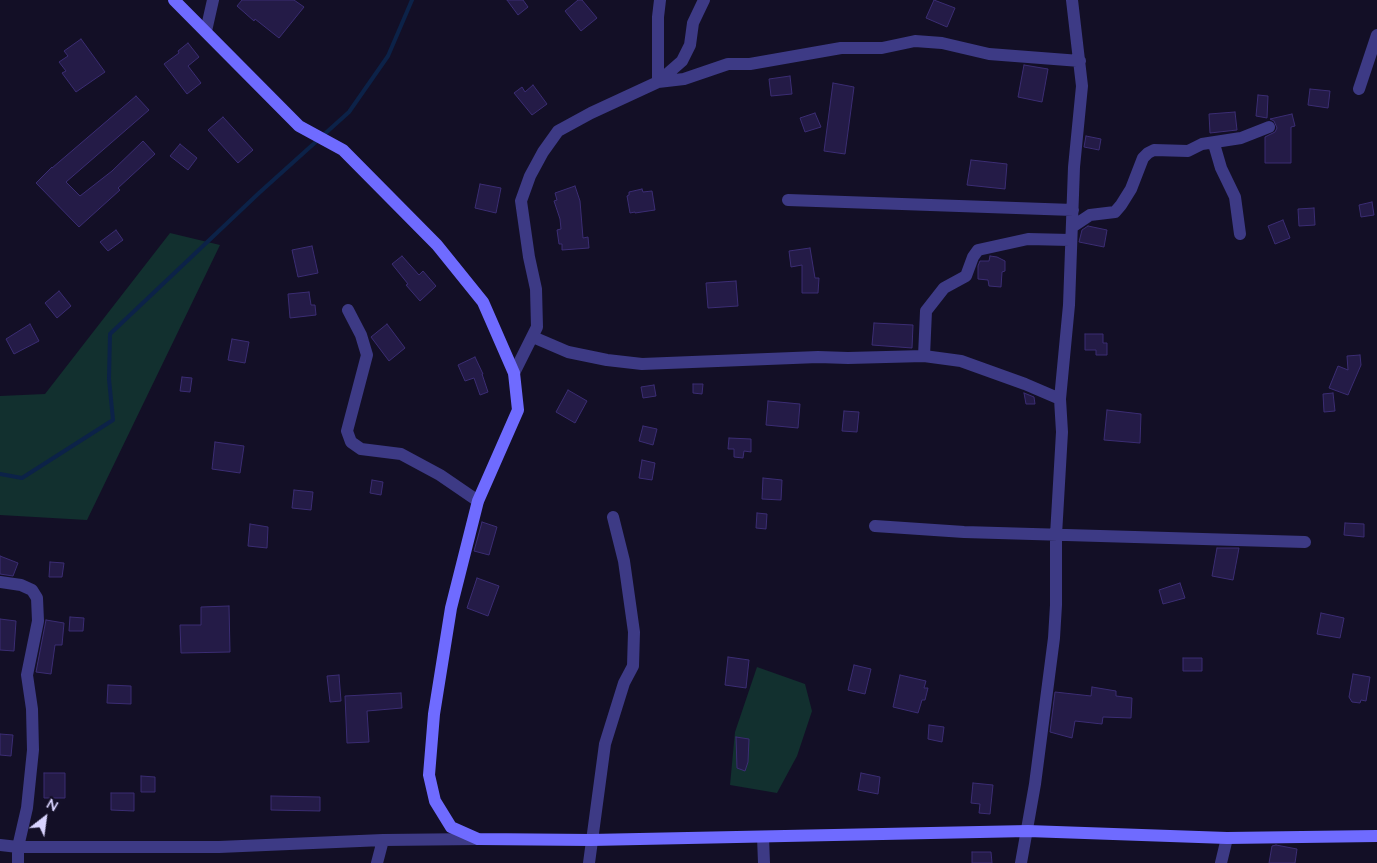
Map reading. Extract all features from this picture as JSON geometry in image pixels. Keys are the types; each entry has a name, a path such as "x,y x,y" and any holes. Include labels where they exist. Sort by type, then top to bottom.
{"main road":[{"path":"174,0 299,126 343,150 437,245 483,302 514,373 518,410 478,501 451,608 434,714 429,776 435,801 451,826 478,839 592,840 1028,831 1227,838 1377,836"}],"street":[{"path":"206,31 213,0"},
{"path":"658,82 658,16 660,0"},
{"path":"514,373 537,327 536,289 529,257 521,201 530,176 543,152 558,131 591,113 658,82 682,61 690,45 694,23 704,0"},
{"path":"1021,863 1028,831 1054,638 1056,605 1056,535 1062,432 1060,399 1069,305 1074,167 1082,86 1072,0"},
{"path":"1359,89 1377,35"},
{"path":"658,82 704,74 728,64 750,64 841,48 882,48 915,41 942,43 989,54 1080,61"},
{"path":"924,356 926,311 944,288 966,276 973,257 978,250 1028,239 1071,233 1090,215 1115,212 1126,197 1143,158 1154,150 1188,151 1202,144 1214,144 1241,138 1269,127"},
{"path":"1214,144 1221,168 1235,197 1240,234"},
{"path":"788,200 1073,210"},
{"path":"348,310 361,335 367,354 347,430 351,442 361,449 401,454 440,475 478,501"},
{"path":"533,337 568,352 607,360 642,364 818,357 924,356 961,361 1060,399"},
{"path":"589,863 605,744 624,683 633,666 634,632 624,561 613,517"},
{"path":"875,526 956,532 1305,542"},
{"path":"0,582 21,585 32,590 36,598 38,621 27,675 32,709 33,750 27,808 18,847 18,863"},
{"path":"763,837 764,863"},
{"path":"1221,863 1227,838"},
{"path":"0,845 18,847 219,846 384,840 478,839"},
{"path":"377,863 384,840"}],"green space":[{"path":"170,233 220,245 87,520 0,515 0,396 45,394"},
{"path":"757,667 805,684 812,711 797,756 777,793 730,785 735,732"}],"building":[{"path":"242,0 294,0 304,7 279,38 255,19 254,21 237,6"},
{"path":"507,0 523,0 528,7 518,15"},
{"path":"578,0 582,0 597,18 581,31 565,11"},
{"path":"934,0 955,8 947,27 926,18"},
{"path":"81,39 105,72 76,92 62,73 66,71 59,62 68,56 64,51"},
{"path":"188,43 199,57 188,66 201,83 187,94 164,64 179,53 178,51"},
{"path":"1024,65 1048,69 1042,102 1018,97"},
{"path":"790,76 792,94 771,96 769,79"},
{"path":"833,83 854,87 845,154 824,151"},
{"path":"533,85 547,104 532,115 514,93 522,87 525,92"},
{"path":"1310,89 1330,91 1328,108 1308,105"},
{"path":"1258,95 1268,96 1267,118 1256,116"},
{"path":"136,96 149,110 66,182 80,196 112,171 143,141 155,154 118,188 120,190 79,227 36,183 52,167"},
{"path":"1235,112 1237,130 1210,133 1209,114"},
{"path":"815,113 821,127 805,132 800,118"},
{"path":"1292,114 1295,126 1291,127 1291,163 1265,163 1265,137 1275,132 1277,128 1274,121 1270,119"},
{"path":"223,117 253,150 238,163 208,130"},
{"path":"1086,136 1101,139 1099,150 1084,147"},
{"path":"180,144 197,158 188,170 170,156"},
{"path":"971,160 1007,164 1005,189 967,185"},
{"path":"480,184 501,188 496,213 475,208"},
{"path":"575,186 580,201 583,238 588,237 589,248 562,250 557,230 561,229 554,201 557,200 555,193"},
{"path":"642,189 643,192 652,191 655,210 630,213 627,196 629,192"},
{"path":"1372,202 1374,215 1361,217 1359,205"},
{"path":"1314,208 1315,225 1299,226 1298,209"},
{"path":"1283,220 1290,238 1275,244 1268,226"},
{"path":"1088,226 1107,230 1104,247 1079,242 1082,230"},
{"path":"116,230 123,240 108,251 100,242"},
{"path":"312,246 318,273 298,277 292,250"},
{"path":"810,248 815,278 819,278 818,293 802,293 802,265 791,267 789,251"},
{"path":"402,256 419,275 423,271 436,286 420,301 406,285 408,284 392,264"},
{"path":"990,256 1005,261 1005,271 1002,272 1001,287 989,286 988,280 978,279 980,261 989,261"},
{"path":"736,281 738,306 708,308 706,283"},
{"path":"59,291 71,306 57,318 45,303"},
{"path":"309,292 311,305 315,305 316,315 290,318 288,294"},
{"path":"874,323 913,325 912,348 872,345"},
{"path":"30,324 39,341 14,354 6,339"},
{"path":"387,324 405,348 389,361 371,337"},
{"path":"1085,334 1103,334 1103,343 1107,343 1107,355 1096,355 1096,350 1085,350"},
{"path":"232,339 249,342 245,363 228,360"},
{"path":"1360,355 1361,365 1348,395 1329,388 1338,366 1348,370 1347,356"},
{"path":"475,357 483,374 488,392 480,395 474,378 465,381 458,365"},
{"path":"182,377 192,378 190,392 180,391"},
{"path":"693,384 703,384 702,394 693,393"},
{"path":"654,385 656,396 643,398 641,387"},
{"path":"568,390 587,401 575,423 556,412"},
{"path":"1024,393 1034,397 1035,404 1026,404"},
{"path":"1333,393 1335,411 1324,412 1323,394"},
{"path":"768,401 800,404 798,428 766,425"},
{"path":"1107,410 1141,414 1140,443 1104,440"},
{"path":"844,411 859,412 857,432 842,431"},
{"path":"643,426 657,429 653,445 639,441"},
{"path":"729,438 751,439 751,452 744,451 743,458 734,457 734,449 728,449"},
{"path":"215,442 244,446 240,473 212,469"},
{"path":"642,460 655,463 652,480 639,478"},
{"path":"763,478 782,480 781,500 762,499"},
{"path":"372,480 383,482 381,495 370,493"},
{"path":"294,490 313,492 311,510 292,508"},
{"path":"757,513 767,514 766,529 756,528"},
{"path":"482,522 497,527 489,555 474,551"},
{"path":"1345,523 1364,524 1364,537 1344,535"},
{"path":"250,524 268,527 267,548 248,546"},
{"path":"1217,548 1239,548 1233,580 1212,576"},
{"path":"0,556 18,563 13,576 0,574"},
{"path":"50,562 64,563 62,577 49,577"},
{"path":"477,578 499,586 488,616 467,608"},
{"path":"1180,583 1185,598 1163,604 1159,590"},
{"path":"229,606 230,652 181,653 180,625 201,625 201,607"},
{"path":"1321,613 1344,618 1340,638 1317,634"},
{"path":"70,617 84,618 83,631 69,631"},
{"path":"0,619 16,621 14,651 0,650"},
{"path":"46,620 64,623 62,645 55,645 51,674 36,672"},
{"path":"728,657 749,660 746,688 725,685"},
{"path":"1183,658 1202,658 1202,671 1183,671"},
{"path":"854,665 871,669 865,694 848,690"},
{"path":"1353,674 1370,677 1366,701 1361,700 1360,703 1352,702 1349,697"},
{"path":"339,675 341,701 330,702 327,676"},
{"path":"900,675 926,681 924,688 928,688 925,700 922,700 918,713 893,707"},
{"path":"108,685 131,686 131,704 107,703"},
{"path":"1092,687 1116,691 1116,696 1132,698 1131,718 1103,717 1102,724 1075,721 1072,738 1050,732 1055,692 1091,696"},
{"path":"401,693 402,708 367,711 369,742 347,743 345,696"},
{"path":"929,725 944,727 942,742 928,739"},
{"path":"0,734 13,735 11,756 0,755"},
{"path":"736,737 749,739 748,762 745,771 737,768"},
{"path":"44,773 65,773 65,798 44,798"},
{"path":"861,773 880,777 878,794 858,790"},
{"path":"141,776 155,777 155,792 141,792"},
{"path":"973,783 993,785 990,814 979,813 980,804 971,803"},
{"path":"111,793 134,793 134,811 111,810"},
{"path":"271,796 320,797 320,811 271,810"},
{"path":"1272,846 1297,849 1295,863 1269,863"},
{"path":"972,852 991,852 992,863 972,863"}],"waterway":[{"path":"0,474 22,478 113,420 109,379 110,334 259,193 349,112 388,56 412,0"}]}
